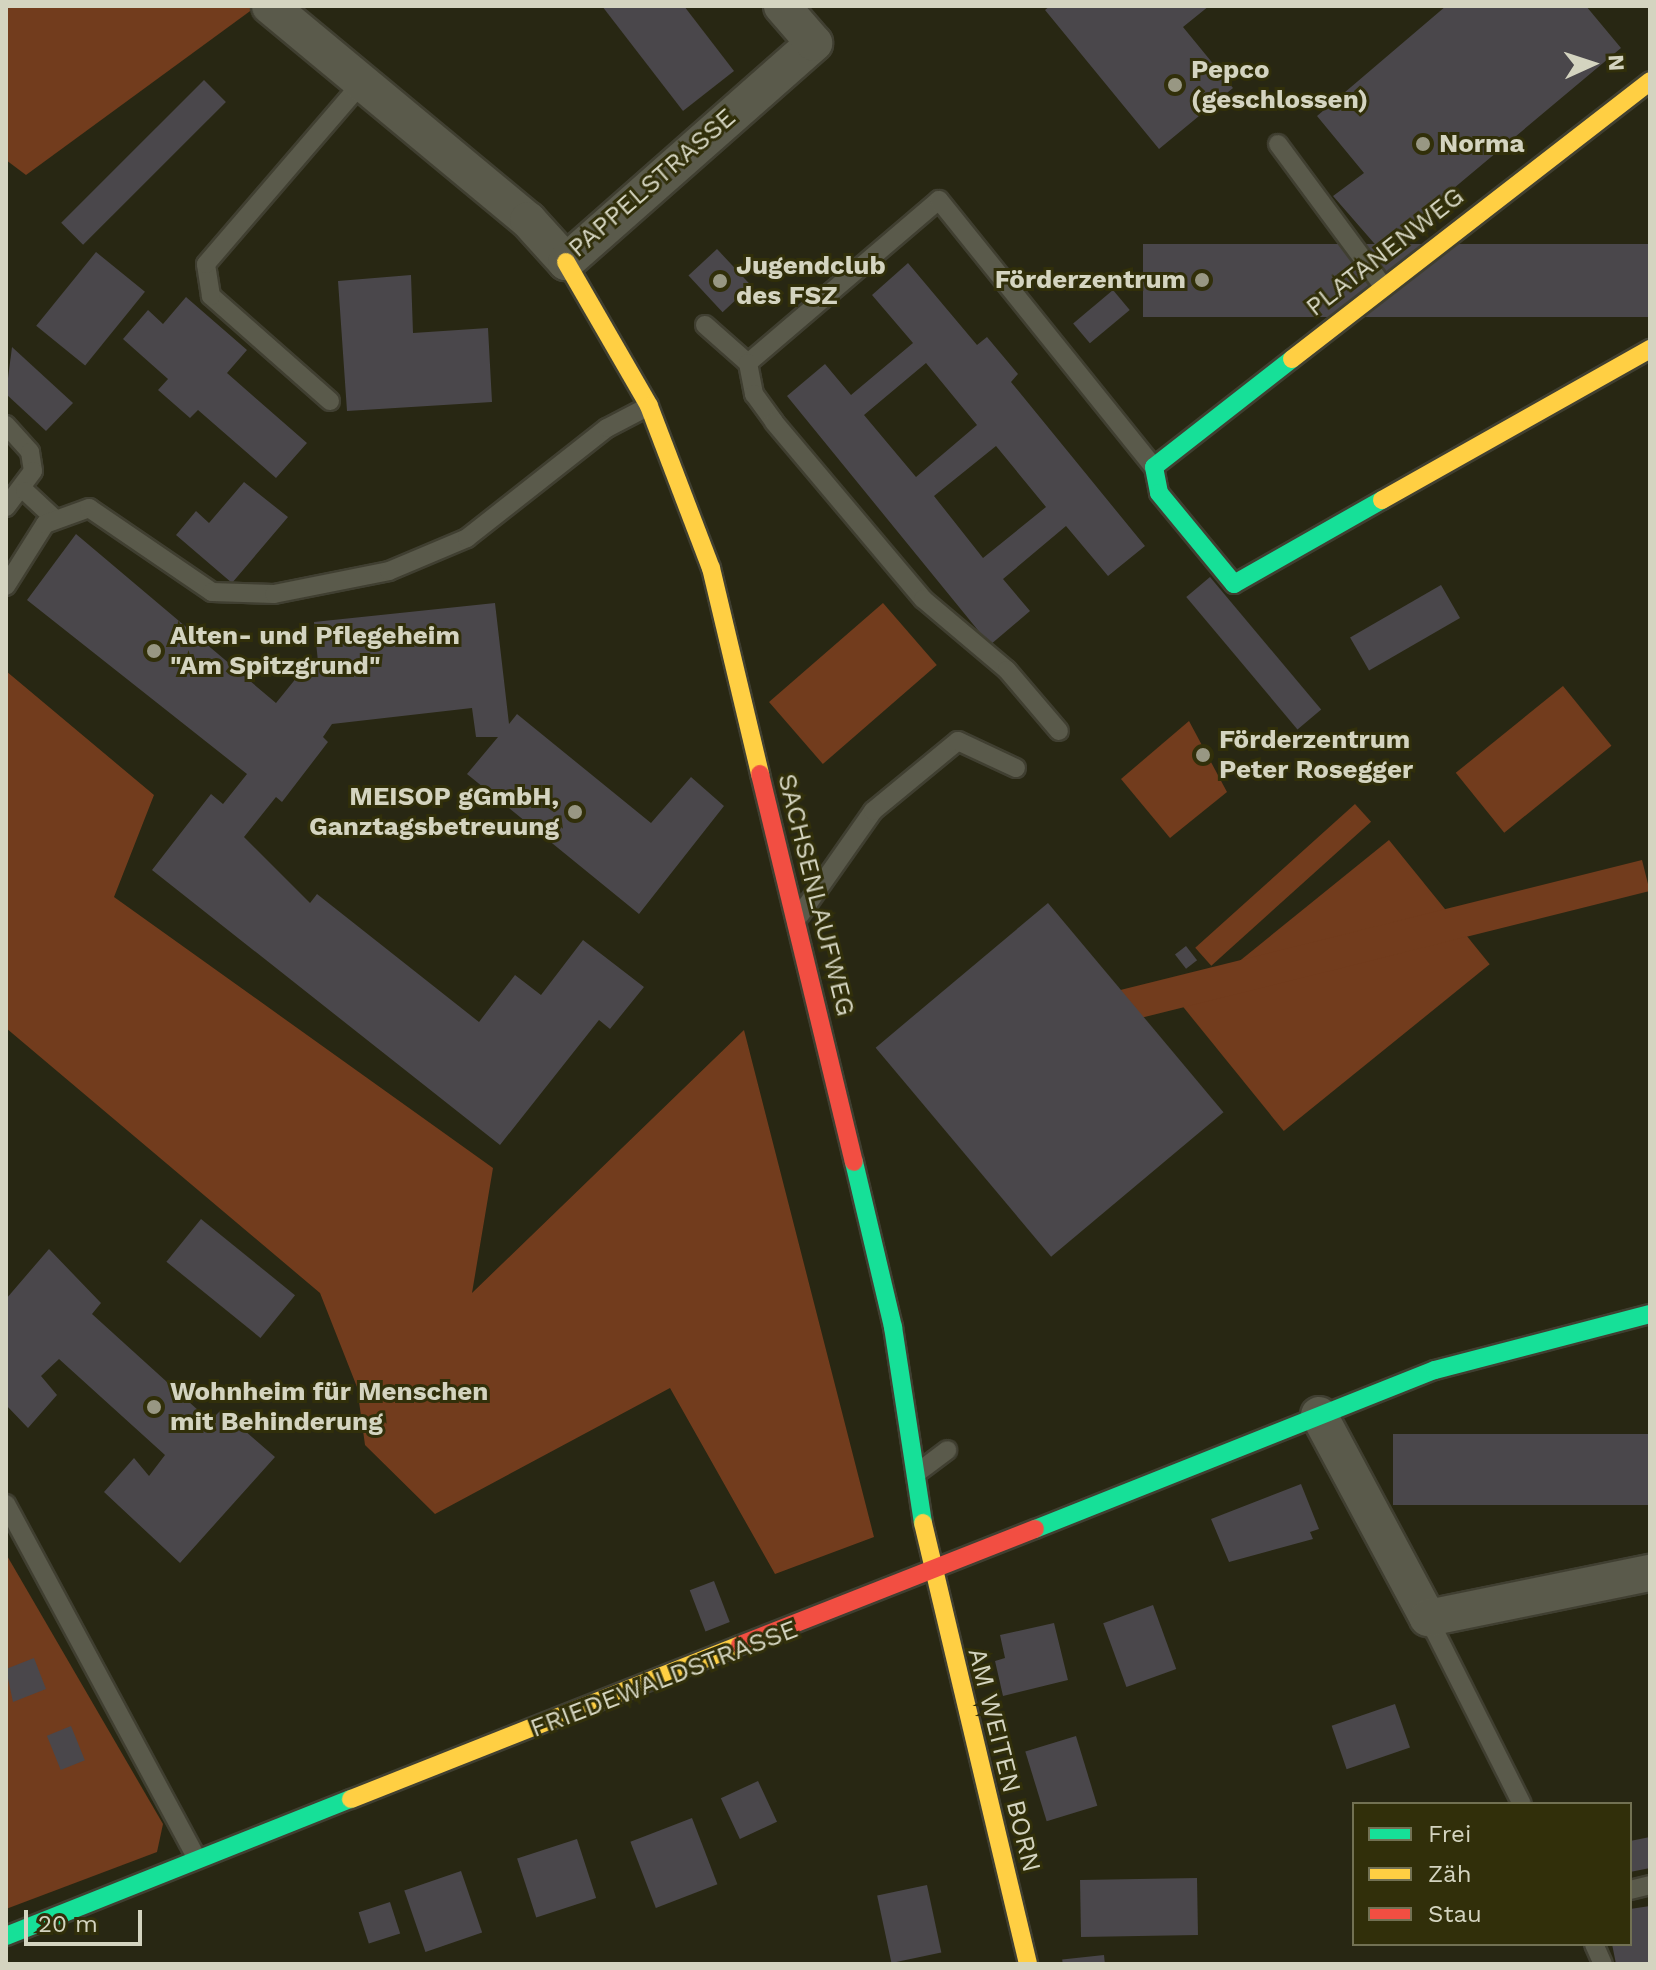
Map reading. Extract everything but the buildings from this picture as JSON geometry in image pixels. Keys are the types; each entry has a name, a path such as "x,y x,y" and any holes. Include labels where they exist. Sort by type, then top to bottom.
{"street":[{"name":"PAPPELSTRASSE","path":"270,6 528,220 566,262 814,43 782,6"},
{"name":"PLATANENWEG","path":"1154,467 1650,81"},
{"name":"SACHSENLAUFWEG","path":"566,262 649,406 711,568 893,1327 930,1569"},
{"path":"1154,467 1159,493 1234,584 1650,349"},
{"name":"FRIEDEWALDSTRASSE","path":"6,1936 197,1859 783,1634 930,1569 1435,1370 1650,1314"},
{"path":"1319,1415 1428,1618 1650,1573"},
{"name":"AM WEITEN BORN","path":"930,1569 1028,1964"}],"lane":[{"path":"330,401 211,296 206,264 361,84"},
{"path":"1278,144 1383,286"},
{"path":"748,363 939,200 1154,467"},
{"path":"705,325 748,363 754,394 774,422 923,599 1007,670 1059,731"},
{"path":"6,586 54,518 89,508 212,592 274,594 389,571 449,547 607,428 649,406"},
{"path":"6,425 30,452 33,471 25,491 6,507"},
{"path":"25,491 54,518"},
{"path":"796,921 873,811 958,741 1016,768"},
{"path":"915,1475 947,1450"},
{"path":"6,1504 197,1859"},
{"path":"1428,1618 1521,1802"}],"shaded area":[{"path":"6,6 257,6 26,175 6,160"},
{"path":"883,603 937,665 823,764 769,702"},
{"path":"6,671 154,795 114,897 493,1168 472,1293 744,1030 874,1537 775,1574 670,1388 435,1514 365,1445 357,1387 320,1293 6,1028"},
{"path":"1563,686 1611,746 1504,833 1456,773"},
{"path":"1189,721 1227,792 1170,838 1121,779"},
{"path":"1355,804 1371,822 1211,966 1195,948"},
{"path":"1389,840 1490,964 1284,1131 1183,1007"},
{"path":"1642,860 1650,891 992,1055 984,1024"},
{"path":"6,1554 163,1824 157,1852 6,1909"}],"traffic: fast":[{"path":"1292,359 1154,467 1159,493 1234,584 1382,500"},
{"path":"854,1162 893,1327 923,1523"},
{"path":"1035,1529 1435,1370 1650,1314"},
{"path":"6,1936 351,1799"}],"traffic: slow":[{"path":"1292,359 1650,81"},
{"path":"566,262 649,406 711,568 760,774"},
{"path":"1382,500 1650,349"},
{"path":"923,1523 1028,1964"},
{"path":"351,1799 740,1645"}],"traffic: jam":[{"path":"760,774 854,1162"},
{"path":"740,1645 1035,1529"}],"place":[{"name":"Pepco (geschlossen)","path":"1175,85"},
{"name":"Norma","path":"1423,144"},
{"name":"Förderzentrum","path":"1202,280"},
{"name":"Jugendclub des FSZ","path":"720,281"},
{"name":"Alten- und Pflegeheim \"Am Spitzgrund\"","path":"154,651"},
{"name":"Förderzentrum Peter Rosegger","path":"1203,755"},
{"name":"MEISOP gGmbH, Ganztagsbetreuung","path":"575,812"},
{"name":"Wohnheim für Menschen mit Behinderung","path":"154,1407"}]}
